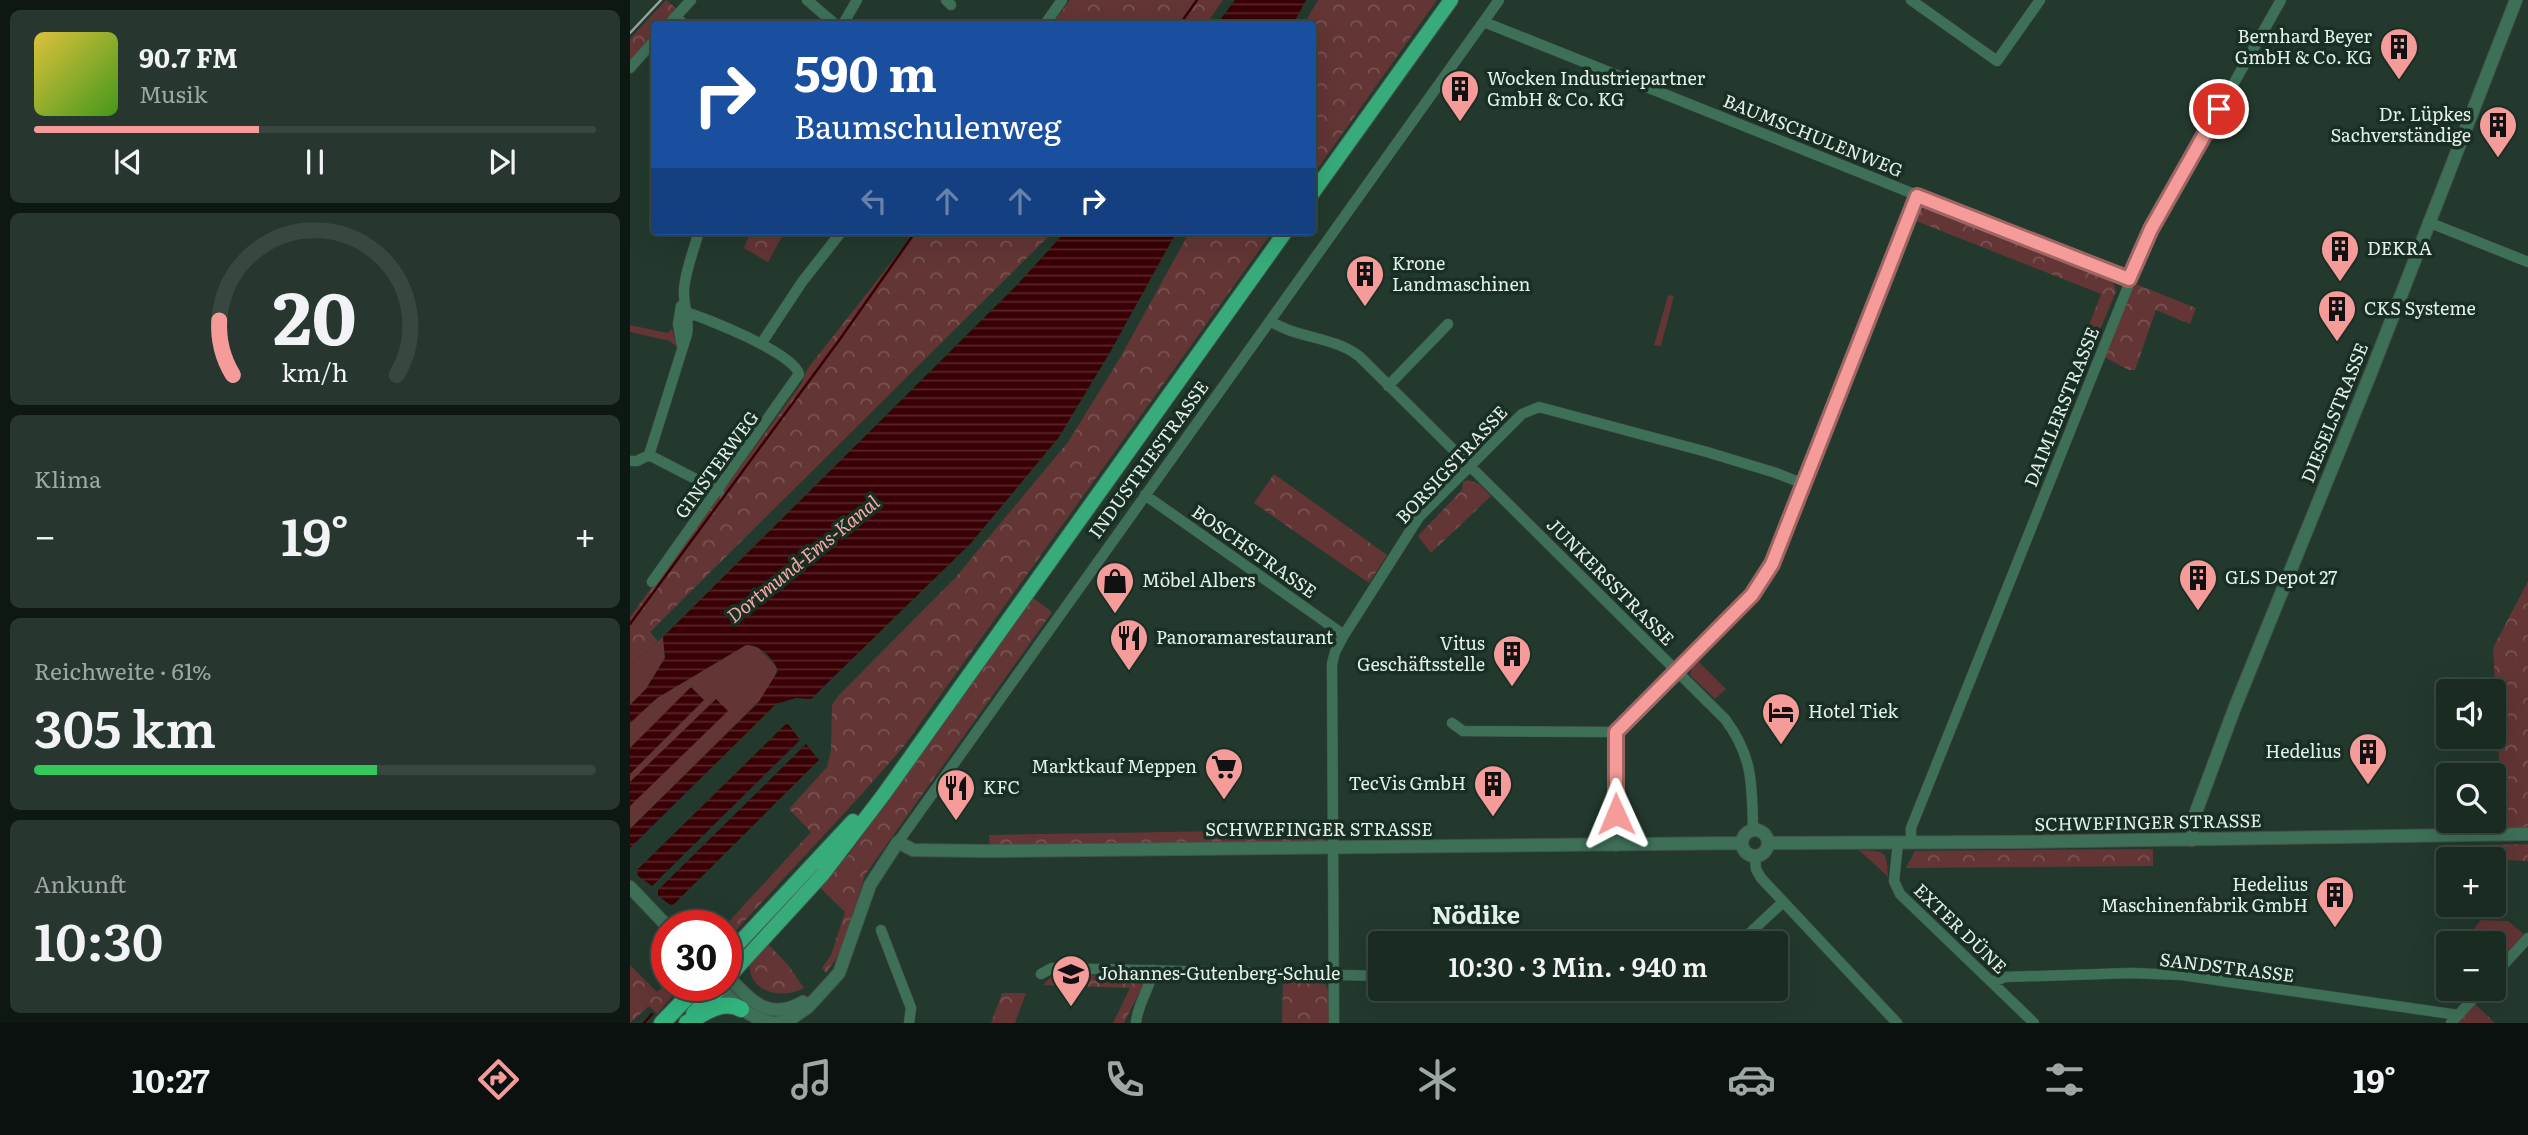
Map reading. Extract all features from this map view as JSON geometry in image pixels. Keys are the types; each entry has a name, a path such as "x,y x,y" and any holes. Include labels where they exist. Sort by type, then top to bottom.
{"highway":[{"path":"662,1023 683,1001"},
{"path":"686,1023 706,1001"},
{"path":"686,1023 721,1006 741,1009"}],"main road":[{"path":"1316,188 1451,0"},
{"path":"742,961 823,874 917,749 1283,235"},
{"path":"742,940 917,749"}],"street":[{"path":"677,21 691,0"},
{"path":"807,0 832,21"},
{"path":"845,21 857,0"},
{"path":"1047,21 1062,0"},
{"name":"INDUSTRIESTRASSE","path":"786,1019 825,982 848,952 870,885 898,842 1499,0"},
{"path":"1911,0 1997,61 2040,0"},
{"name":"DAIMLERSTRASSE","path":"1905,843 2151,229 2281,0"},
{"name":"DIESELSTRASSE","path":"2192,840 2193,820 2235,707 2372,370 2516,0"},
{"name":"BAUMSCHULENWEG","path":"1484,22 2129,279"},
{"path":"630,68 651,44"},
{"path":"1616,846 1616,732 1763,580 1804,484 1917,196"},
{"path":"2428,222 2528,262"},
{"path":"682,350 678,324 698,235"},
{"path":"685,312 722,324 761,344 802,282 839,235"},
{"path":"630,461 637,461 649,455 682,350 689,323 685,312 684,288"},
{"name":"JUNKERSSTRASSE","path":"1270,321 1283,329 1351,350 1726,719 1740,739 1749,763 1753,829"},
{"path":"1388,386 1448,324"},
{"name":"GINSTERWEG","path":"652,582 797,380 799,374 794,365 761,344"},
{"name":"BORSIGSTRASSE","path":"1334,1023 1332,664 1344,635 1419,517 1521,414 1539,407 1776,472 1804,484"},
{"path":"649,455 719,491"},
{"name":"BOSCHSTRASSE","path":"1145,495 1344,635"},
{"path":"1452,723 1463,731 1616,732"},
{"path":"1753,829 1762,831 1768,843 1763,853 1755,856 1744,851 1741,843 1745,834 1753,829"},
{"name":"SCHWEFINGER STRASSE","path":"1768,843 2528,834"},
{"name":"SCHWEFINGER STRASSE","path":"898,842 913,850 930,851 1741,843"},
{"name":"EXTER DÜNE","path":"1905,843 1895,881 1900,894 2034,1023"},
{"path":"1755,856 1760,878 1897,1023"},
{"path":"630,887 651,910"},
{"path":"630,896 647,906"},
{"path":"1752,931 1783,902"},
{"path":"881,930 911,1008 909,1023"},
{"path":"2506,962 2528,938"},
{"path":"1041,974 1052,968 1368,975"},
{"path":"1136,1022 1137,1012 1152,980 1153,970"},
{"name":"SANDSTRASSE","path":"1992,982 2004,977 2182,975 2454,1019"},
{"path":"742,996 755,1005 786,1019"},
{"path":"736,1001 741,1009 757,1018 786,1019"},
{"path":"2454,1019 2471,1001"}],"green space":[{"path":"666,0 677,9 666,21 651,21 651,38 630,62 630,39"},
{"path":"1070,0 1223,0 1208,21 1054,21"},
{"path":"1318,0 1437,0 1316,171 1316,21 1306,21"},
{"path":"1927,207 2107,276 2116,292 2089,355 2079,351 2101,294 1916,221 1920,211"},
{"path":"749,235 783,235 768,262 744,248"},
{"path":"913,235 1050,235 650,632 658,641 630,666 630,617 801,384 808,368"},
{"path":"1188,235 1270,235 904,746 742,924 742,910 740,910 811,832 789,809 827,767 831,750 832,705 955,578 1068,442 1120,358"},
{"path":"2133,283 2196,308 2190,324 2156,310 2135,370 2129,370 2104,357"},
{"path":"1668,295 1674,296 1661,346 1654,345"},
{"path":"630,325 667,333 672,329 677,347 670,341 630,332"},
{"path":"1274,474 1387,555 1369,583 1254,503"},
{"path":"1468,480 1479,484 1491,496 1431,553 1418,536 1462,490 1463,482"},
{"path":"2528,581 2528,830 2506,830 2506,763 2499,763 2499,749 2506,749 2506,679 2495,679 2493,648"},
{"path":"1033,598 1052,612 865,875 844,942 826,973 822,968 831,955 845,912 820,888 849,854"},
{"path":"663,637 665,658 646,689 630,705 630,666"},
{"path":"746,645 758,647 777,667 775,678 764,696 630,829 630,723 657,698"},
{"path":"1697,660 1726,689 1715,699 1690,675 1692,665"},
{"path":"1288,830 1331,832 1324,842 990,846 989,835"},
{"path":"2528,844 2528,861 2506,860 2506,847 2480,845"},
{"path":"2153,849 2153,866 1906,868 1915,851"},
{"path":"1859,850 1884,854 1888,877"},
{"path":"2481,920 2508,921 2524,934 2506,954 2506,931 2472,931"},
{"path":"768,944 788,965 804,988 795,992 777,993 761,988 755,982 749,964"},
{"path":"630,965 651,986 651,1001 668,1001 657,1014 649,1006 630,1023"},
{"path":"1053,975 1140,976 1144,983 1124,1023 1113,1023 1130,988 1043,985"},
{"path":"1283,979 1310,979 1324,983 1329,995 1329,1023 1282,1023"},
{"path":"1002,993 1026,993 1015,1023 991,1023"},
{"path":"2475,1004 2495,1023 2458,1023"}],"water":[{"path":"1235,0 1306,0 1295,21 1219,21"},
{"name":"Dortmund-Ems-Kanal","path":"1062,235 1175,235 1109,354 1059,437 971,543 811,699 796,698 776,704 630,848 630,829 758,703 778,671 766,653 746,645 657,698 630,723 630,705 646,689 665,658 663,637 1016,286"},
{"path":"691,687 704,700 630,774 630,748"},
{"path":"716,699 728,711 630,806 630,782"},
{"path":"786,724 800,740 652,886 638,876 637,870"},
{"path":"806,744 819,760 672,906 658,896 658,890"}],"waterway":[{"path":"1182,21 1197,0"},
{"path":"630,624 913,235"},
{"path":"644,1023 652,1014"}],"railway":[{"path":"630,33 661,0"}],"place":[{"name":"Bernhard Beyer GmbH & Co. KG","path":"2399,81"},
{"name":"Wocken Industriepartner GmbH & Co. KG","path":"1460,123"},
{"name":"Dr. Lüpkes Sachverständige","path":"2498,159"},
{"name":"DEKRA","path":"2340,283"},
{"name":"Krone Landmaschinen","path":"1365,308"},
{"name":"CKS Systeme","path":"2337,343"},
{"name":"GLS Depot 27","path":"2198,612"},
{"name":"Möbel Albers","path":"1115,615"},
{"name":"Panoramarestaurant","path":"1129,672"},
{"name":"Vitus Geschäftsstelle","path":"1512,688"},
{"name":"Hotel Tiek","path":"1781,746"},
{"name":"Hedelius","path":"2368,786"},
{"name":"Marktkauf Meppen","path":"1224,801"},
{"name":"TecVis GmbH","path":"1493,818"},
{"name":"KFC","path":"956,822"},
{"name":"Hedelius Maschinenfabrik GmbH","path":"2335,929"},
{"name":"Johannes-Gutenberg-Schule","path":"1071,1008"}],"district":[{"name":"Nödike","path":"1476,916"}],"route":[{"path":"1616,814 1616,732 1752,595 1772,564 1917,196 2129,279 2151,229 2219,109"}]}
